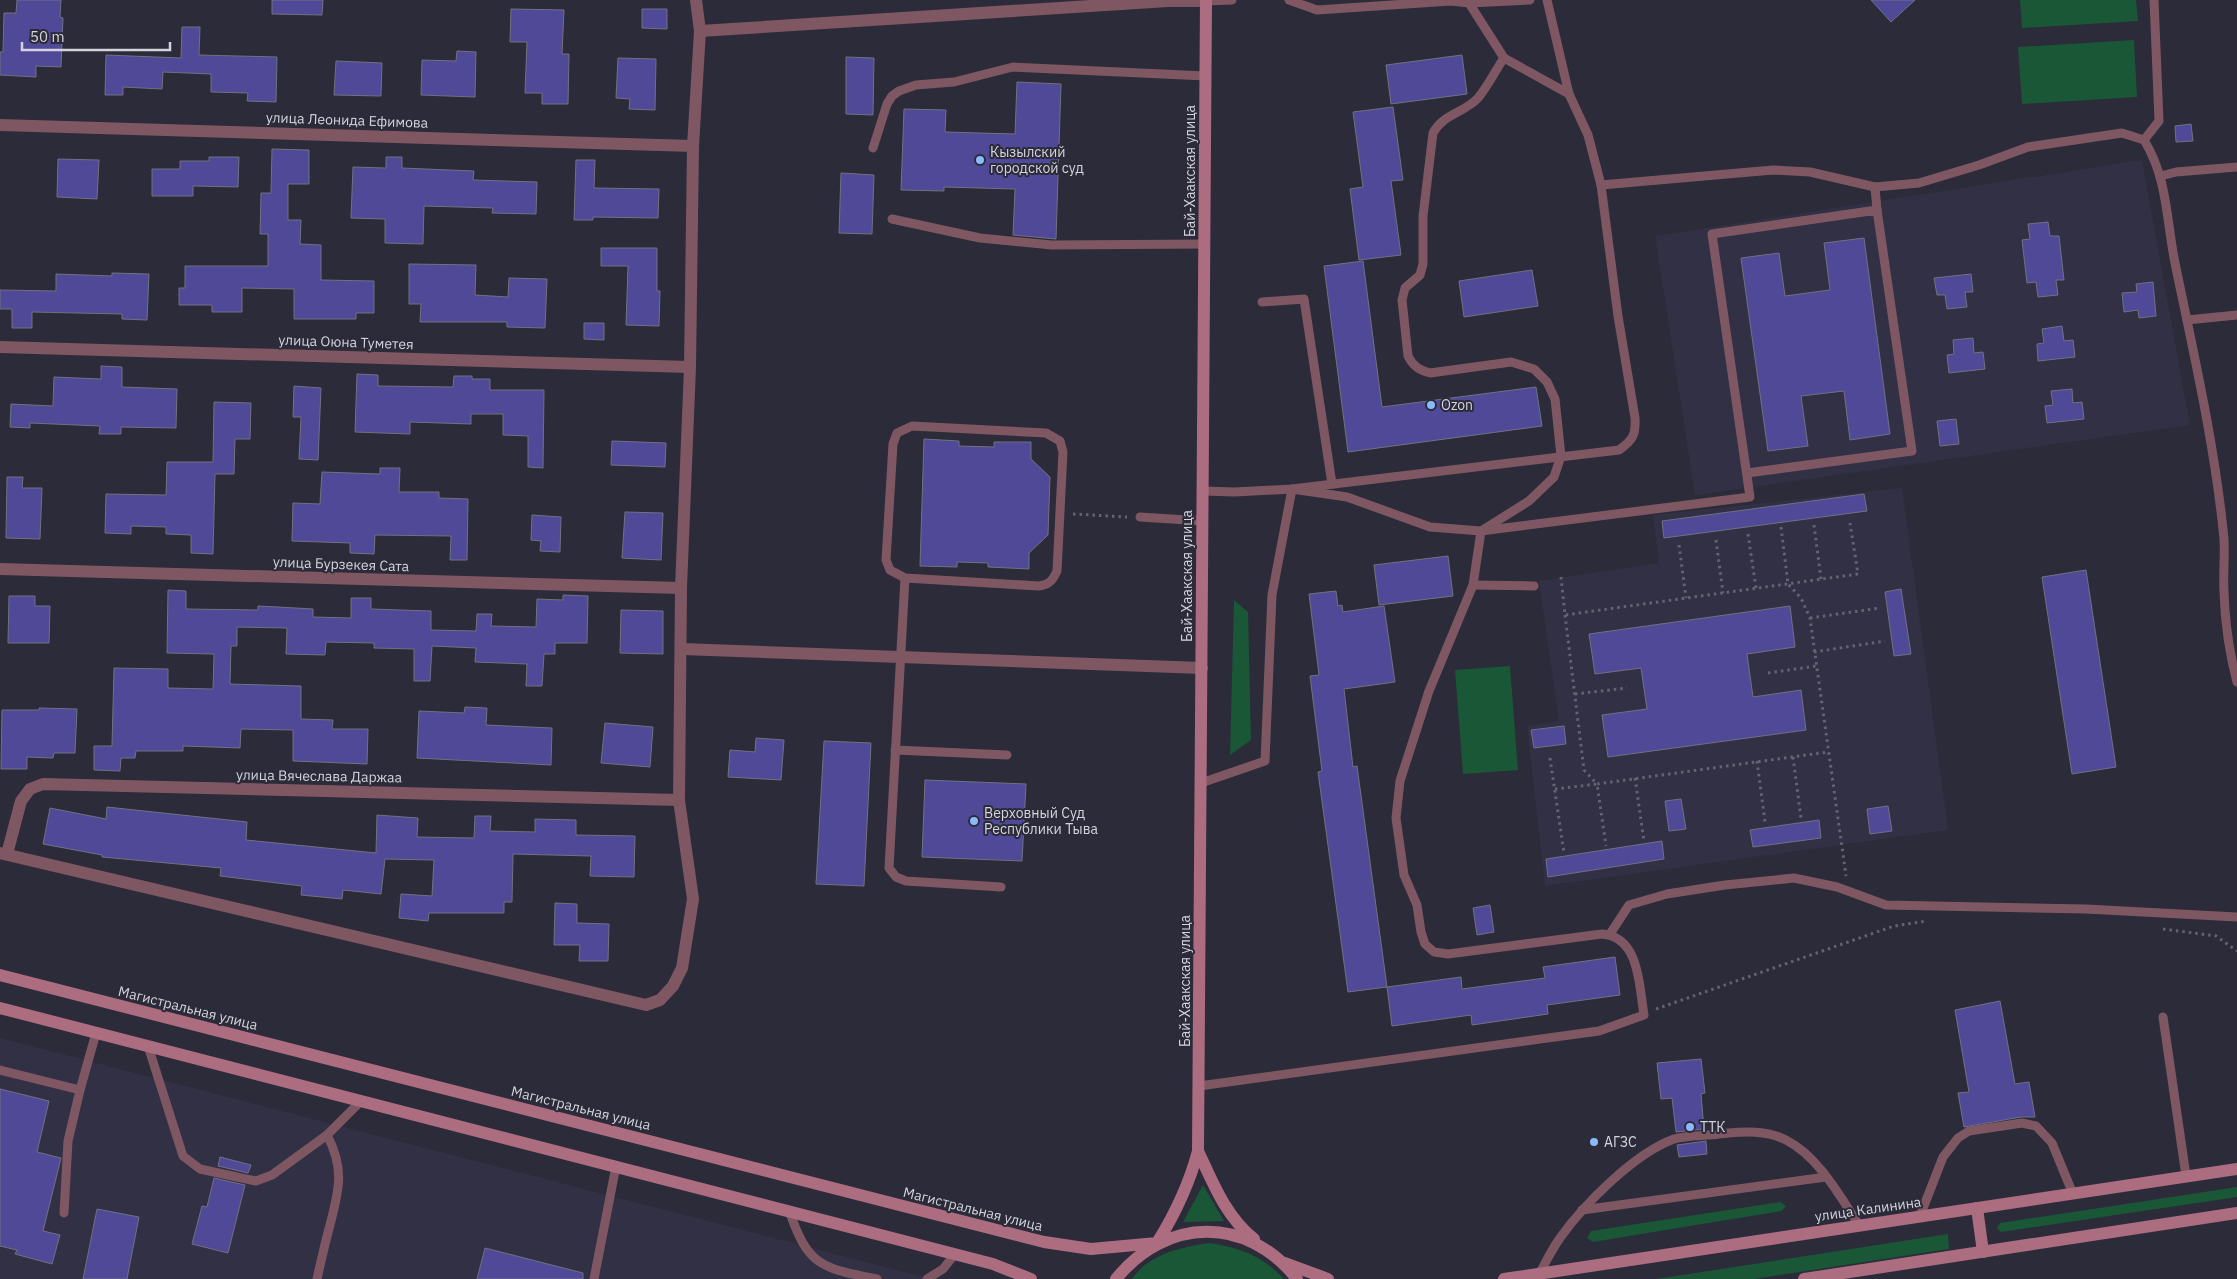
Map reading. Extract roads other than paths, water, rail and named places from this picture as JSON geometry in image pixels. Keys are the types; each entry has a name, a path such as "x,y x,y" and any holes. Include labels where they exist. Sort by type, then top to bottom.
{"main road":[{"name":"Бай-Хаакская улица","path":"1157,1243 1179,1204 1193,1172 1198,1151 1206,0"},
{"name":"Магистральная улица","path":"0,975 1044,1242 1091,1248 1157,1243"},
{"path":"0,1008 788,1210 993,1264 1031,1279"},
{"name":"Бай-Хаакская улица","path":"1198,1151 1227,1210 1244,1231 1269,1251"},
{"name":"улица Калинина","path":"1504,1279 2237,1169"},
{"path":"1978,1208 1983,1252"},
{"path":"1804,1279 2237,1213"},
{"path":"1116,1279 1127,1264 1157,1243 1179,1235 1202,1231 1226,1233 1249,1239 1285,1263 1297,1279"},
{"path":"1285,1263 1328,1279"}],"street":[{"path":"4,853 646,1005 660,1000 673,986 682,968 693,899 678,800 682,649 681,588 690,367 693,146 700,31 696,0"},
{"path":"700,31 1206,0"},
{"name":"улица Леонида Ефимова","path":"0,125 693,146"},
{"name":"улица Оюна Туметея","path":"0,347 690,367"},
{"name":"улица Бурзекея Сата","path":"0,570 681,588"},
{"path":"682,649 1202,668"},
{"name":"улица Вячеслава Даржаа","path":"4,853 20,801 30,789 43,784 678,800"}],"lane":[{"path":"1206,0 1232,0"},
{"path":"1289,0 1317,10 1451,1 1469,3 1530,0"},
{"path":"1203,491 1243,492 1292,489 1619,450 1629,443 1636,431 1618,316 1601,185 1588,135 1569,94 1546,0"},
{"path":"2144,140 2159,121 2154,0"},
{"path":"1469,3 1504,58 1569,94"},
{"path":"1199,1086 1599,1032 1644,1015 1636,963 1627,945 1610,934 1448,954 1434,952 1425,944 1421,932 1417,905 1409,891 1402,866 1396,818 1400,781 1429,691 1473,585 1481,531 1529,501 1554,477 1561,456 1555,399 1547,382 1534,369 1512,362 1430,373 1420,371 1412,364 1408,356 1402,300 1405,288 1420,275 1423,264 1422,216 1433,133 1438,124 1445,118 1478,98 1504,58"},
{"path":"873,148 887,104 892,96 898,91 916,85 954,82 1013,66 1206,76"},
{"path":"1601,185 1773,170 1810,172 1875,186 1919,183 2028,147 2122,133 2144,140 2155,158 2161,176 2175,261 2208,418 2224,540 2224,591 2227,631 2237,682"},
{"path":"2161,176 2176,172 2237,166"},
{"path":"1747,473 1912,451 1875,186"},
{"path":"1292,489 1347,497 1430,527 1481,531 1750,497 1712,234 1877,210"},
{"path":"892,218 980,238 1052,245 1205,244"},
{"path":"1262,302 1304,299 1332,484"},
{"path":"2188,320 2237,315"},
{"path":"906,427 1046,433 1056,437 1063,446 1063,452 1057,571 1052,580 1044,585 905,578 890,570 886,560 893,444 897,433 906,427"},
{"path":"1201,783 1265,761 1272,595 1292,489"},
{"path":"1140,517 1203,521"},
{"path":"905,578 888,862 892,873 906,881 1001,887"},
{"path":"1473,585 1534,586"},
{"path":"895,750 1007,755"},
{"path":"1610,934 1630,906 1667,894 1725,884 1794,878 1848,891 1886,905 2148,911 2237,917"},
{"path":"2164,1017 2186,1176"},
{"path":"64,1212 68,1141 96,1033"},
{"path":"148,1046 183,1156 200,1169 256,1180 272,1175 327,1134 361,1101"},
{"path":"0,1070 80,1090"},
{"path":"1920,1216 1943,1157 1958,1138 1969,1131 2022,1123 2036,1126 2052,1143 2073,1194"},
{"path":"1539,1274 1559,1239 1582,1210 1624,1171 1651,1150 1675,1139 1753,1131 1785,1140 1810,1158 1826,1177 1859,1225"},
{"path":"318,1279 340,1182 337,1156 327,1134"},
{"path":"594,1279 616,1166"},
{"path":"1582,1210 1826,1177"},
{"path":"788,1210 797,1234 811,1256 834,1270 877,1279"},
{"path":"927,1279 942,1269 955,1254"}],"place":[{"name":"Кызылский городской суд","path":"980,160"},
{"name":"Ozon","path":"1431,405"},
{"name":"Верховный Суд Республики Тыва","path":"974,821"},
{"name":"ТТК","path":"1690,1127"},
{"name":"АГЗС","path":"1594,1142"}]}
